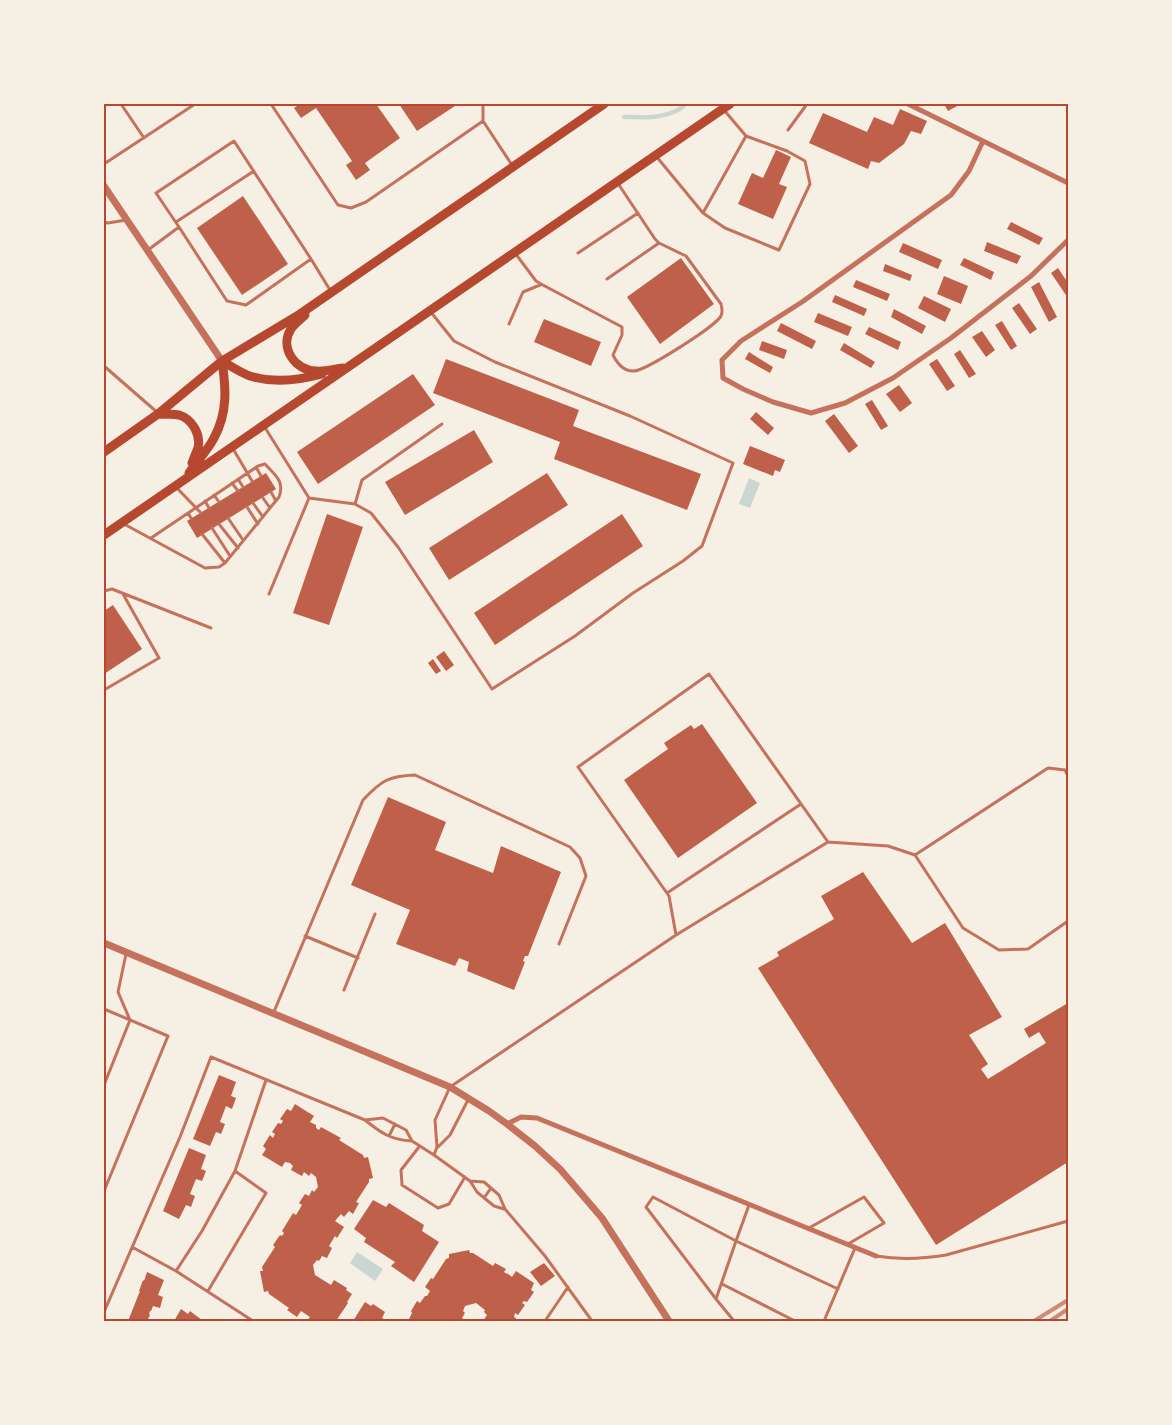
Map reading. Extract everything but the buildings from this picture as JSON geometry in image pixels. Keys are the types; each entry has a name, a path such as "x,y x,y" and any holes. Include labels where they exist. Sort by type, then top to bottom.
{"main road":[{"path":"104,452 158,414 222,361 300,314 604,104"},
{"path":"104,535 727,106"},
{"path":"322,299 291,329 287,341 288,350 293,360 300,367 315,372 346,368"},
{"path":"222,361 249,376 268,380 307,378 346,368"},
{"path":"184,479 214,438 222,417 226,397 222,361"},
{"path":"158,414 179,416 187,420 193,425 197,434 198,446 184,479"}],"street":[{"path":"908,104 1068,183"},
{"path":"984,140 970,171 951,195 802,302 741,341 722,360 723,378 773,402 811,413 845,403 893,378 951,338 1031,276 1068,240"},
{"path":"104,186 222,361"},
{"path":"104,943 450,1087 470,1098 507,1124 560,1170 602,1218 669,1321"},
{"path":"507,1124 520,1118 537,1118 876,1256"}],"lane":[{"path":"121,104 144,138"},
{"path":"104,164 195,104"},
{"path":"271,104 338,205 351,208 366,202 483,120"},
{"path":"484,104 483,120 513,167"},
{"path":"788,130 805,105"},
{"path":"656,155 703,213 725,228 779,250 810,184 805,161 788,151 746,136 727,106"},
{"path":"703,213 746,136"},
{"path":"311,259 246,305 227,301 156,193 234,141 254,171 311,259 332,292"},
{"path":"176,222 254,171"},
{"path":"514,252 536,281 622,327 622,335 613,355 616,363 626,370 635,372 651,365 712,326 722,316 721,304 686,256 659,243 617,182"},
{"path":"578,253 638,213"},
{"path":"104,222 127,220"},
{"path":"148,250 180,227"},
{"path":"607,279 659,243"},
{"path":"509,324 523,292 541,284"},
{"path":"309,498 355,504 372,513 398,547 492,689 574,636 702,546 733,464 630,416 494,362 454,341 429,311"},
{"path":"104,366 158,414"},
{"path":"355,504 362,480 442,424"},
{"path":"263,425 309,498"},
{"path":"232,447 252,481"},
{"path":"121,523 205,568 219,567 238,548 279,497 282,490 280,480 265,464 256,467 151,538"},
{"path":"256,467 261,476"},
{"path":"238,479 244,486"},
{"path":"232,483 238,490"},
{"path":"175,486 201,513"},
{"path":"271,492 276,501"},
{"path":"214,495 219,502"},
{"path":"263,498 270,508"},
{"path":"270,594 309,498"},
{"path":"204,501 209,508"},
{"path":"253,503 263,517"},
{"path":"247,507 258,524"},
{"path":"188,513 191,518"},
{"path":"228,518 244,541"},
{"path":"219,524 238,548"},
{"path":"212,528 230,556"},
{"path":"202,534 225,563"},
{"path":"104,591 112,589 212,628"},
{"path":"104,690 159,658 123,594"},
{"path":"676,936 669,896 578,767 709,674 828,842"},
{"path":"915,856 1048,768 1067,768 1068,776"},
{"path":"273,1014 363,800 386,779 416,775 570,847 580,858 586,876 559,944"},
{"path":"667,893 801,804"},
{"path":"434,1155 437,1147 435,1120 450,1087 676,936 828,842 888,846 915,856 963,928 998,950 1028,949 1068,921"},
{"path":"344,990 375,914"},
{"path":"305,936 358,958"},
{"path":"104,1085 130,1020 118,992 126,952"},
{"path":"104,1009 168,1036 104,1191"},
{"path":"104,1312 180,1137 212,1057 365,1120 378,1131 397,1140 412,1141"},
{"path":"176,1271 202,1231 235,1172 266,1080"},
{"path":"437,1147 450,1135 470,1098"},
{"path":"365,1120 383,1118 406,1130 412,1141 419,1147 465,1177 477,1192 494,1206 505,1209"},
{"path":"389,1136 395,1124"},
{"path":"419,1147 400,1170 402,1185 438,1208 449,1204 465,1177"},
{"path":"208,1291 266,1193 235,1172"},
{"path":"470,1181 484,1182 499,1195 505,1209 545,1256 592,1321"},
{"path":"484,1198 491,1188"},
{"path":"809,1228 864,1196 884,1223 848,1244"},
{"path":"734,1321 646,1207 653,1197 736,1241 838,1289"},
{"path":"716,1299 749,1205"},
{"path":"876,1256 905,1259 946,1255 1068,1221"},
{"path":"132,1247 176,1271 254,1321"},
{"path":"824,1321 855,1248"},
{"path":"722,1284 795,1321"},
{"path":"545,1321 568,1288"}],"shaded area":[{"path":"749,478 760,483 750,508 739,504"},
{"path":"357,1252 383,1269 375,1281 350,1263"}],"waterway":[{"path":"624,117 650,117 669,114 685,104"}],"railway":[{"path":"1034,1321 1068,1300"},
{"path":"1050,1321 1068,1309"}]}
